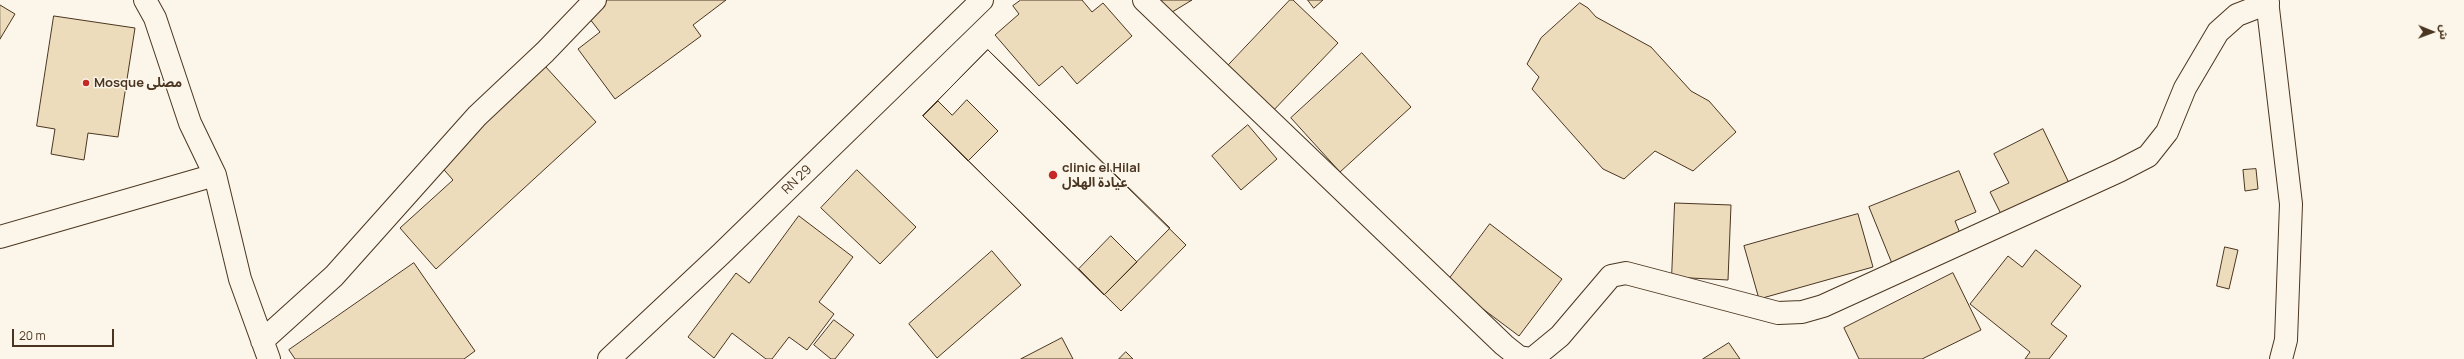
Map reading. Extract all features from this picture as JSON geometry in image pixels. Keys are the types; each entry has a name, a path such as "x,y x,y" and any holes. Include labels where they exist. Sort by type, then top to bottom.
{"street":[{"path":"145,0 155,18 190,123 215,175 240,279 266,350 477,116 545,52 595,0"},
{"name":"RN 29","path":"609,359 721,254 982,0"},
{"path":"1144,0 1504,344 1519,357 1532,359 1560,336 1611,276 1626,274 1778,313 1802,312 1823,306 2119,171 2148,156 2167,132 2185,88 2218,32 2236,15 2272,1 2291,204 2286,340 2281,359"},
{"path":"0,237 215,175"}],"building":[{"path":"604,0 726,0 693,25 701,36 615,99 578,49 600,32 586,14"},
{"path":"1021,0 1082,0 1092,12 1103,3 1132,36 1077,84 1062,66 1039,86 995,35 1019,14 1013,6"},
{"path":"1154,0 1192,0 1164,17"},
{"path":"1290,0 1293,0 1338,43 1269,115 1223,71"},
{"path":"1308,0 1323,0 1314,8"},
{"path":"1580,3 1588,8 1596,17 1651,47 1691,91 1709,101 1736,132 1693,171 1655,151 1624,179 1603,169 1532,89 1539,77 1527,64 1541,38"},
{"path":"0,5 15,14 0,39"},
{"path":"54,16 135,28 118,137 88,133 84,160 51,154 55,129 37,126"},
{"path":"988,50 1170,228 1104,295 923,116"},
{"path":"988,50 1186,245 1121,311 923,116"},
{"path":"1362,53 1411,107 1340,172 1291,118"},
{"path":"545,66 596,122 436,269 400,228 453,180 438,163"},
{"path":"967,100 998,131 968,161 923,116 938,101 952,115"},
{"path":"1248,125 1277,159 1241,190 1212,156"},
{"path":"2043,129 2069,183 2002,216 1990,192 2009,183 1994,154"},
{"path":"2256,169 2258,189 2245,191 2243,170"},
{"path":"857,170 916,227 880,264 821,208"},
{"path":"1959,171 1976,212 1955,221 1962,238 1893,266 1869,207"},
{"path":"1675,203 1731,205 1728,280 1672,277"},
{"path":"1858,214 1873,267 1759,299 1744,246"},
{"path":"799,216 853,257 819,302 834,314 807,350 789,337 772,359 766,359 732,333 714,358 688,337 736,273 749,283"},
{"path":"1490,224 1562,279 1519,336 1447,282"},
{"path":"1111,236 1137,262 1104,295 1079,269"},
{"path":"2225,247 2238,250 2229,289 2217,286"},
{"path":"2036,250 2081,286 2051,324 2067,336 2049,359 2025,359 2030,352 1970,304 2008,256 2022,267"},
{"path":"992,251 1021,285 937,358 909,324"},
{"path":"414,263 475,351 464,359 295,359 289,350"},
{"path":"1953,273 1981,330 1922,359 1859,359 1844,328"},
{"path":"834,320 854,335 835,359 831,359 814,345"},
{"path":"1062,338 1073,359 1021,359"},
{"path":"1729,343 1740,359 1703,359"},
{"path":"1126,352 1133,359 1119,359"}],"place":[{"name":"Mosque مصلى","path":"86,83"},
{"name":"clinic el Hilal عيادة الهلال","path":"1053,175"}]}
